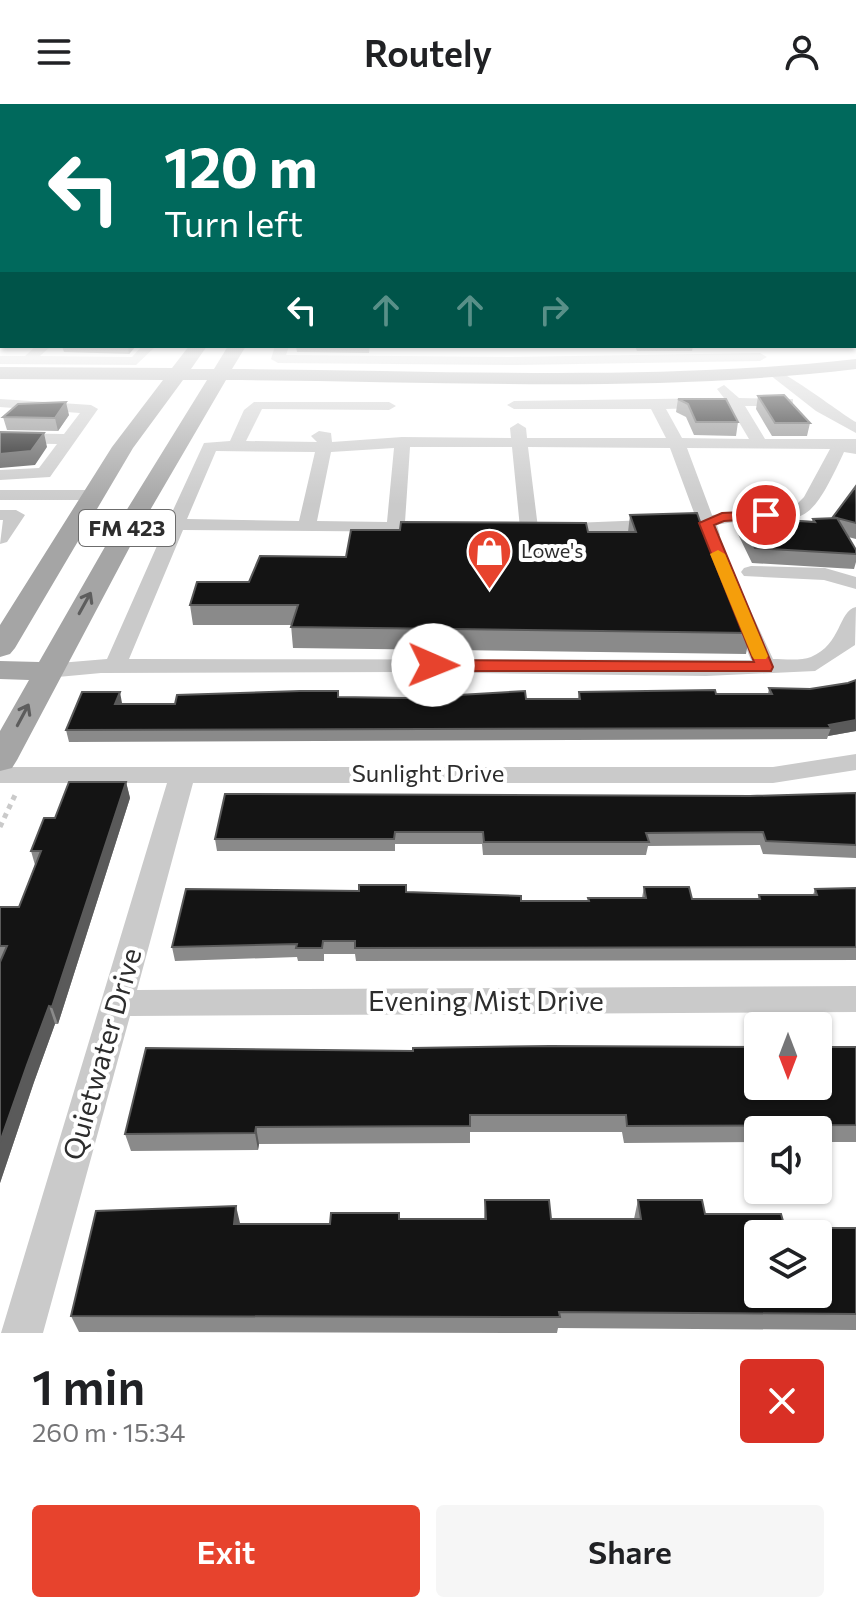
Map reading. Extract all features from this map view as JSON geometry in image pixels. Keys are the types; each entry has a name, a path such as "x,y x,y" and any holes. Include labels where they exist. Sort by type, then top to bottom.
{"main road":[{"name":"FM 423","path":"0,648 123,447 167,390"},
{"name":"FM 423","path":"8,770 47,671 209,390"},
{"path":"296,390 390,401 437,390"},
{"path":"677,390 730,396 750,390"},
{"path":"0,670 47,671"}],"street":[{"path":"362,390 521,442 845,446"},
{"path":"516,390 521,442 522,528 706,523 722,517 788,515 806,507 845,446"},
{"path":"591,390 656,405 730,396 787,401 806,420 845,446"},
{"path":"809,390 856,428"},
{"path":"825,390 856,411"},
{"path":"730,396 760,444"},
{"path":"307,526 324,441 348,420 390,401"},
{"path":"115,666 210,446 239,441 324,441 363,447 390,401"},
{"path":"390,401 396,527"},
{"path":"0,403 91,409 44,473 0,475"},
{"path":"239,441 251,410 259,405 348,420"},
{"path":"656,405 677,444 719,560"},
{"path":"0,438 68,439"},
{"path":"0,454 57,454"},
{"path":"0,495 93,495"},
{"path":"0,515 16,515 0,538"},
{"path":"130,524 453,528"},
{"path":"751,572 825,574 856,583"},
{"path":"730,585 765,667"},
{"path":"47,671 115,666 765,667 815,664 844,645 856,613"},
{"name":"Sunlight Drive","path":"8,770 183,774 773,775 856,762"},
{"name":"Quietwater Drive","path":"22,1333 183,774"},
{"name":"Evening Mist Drive","path":"117,1003 856,999"}],"path":[{"path":"0,827 8,770"}],"building":[{"path":"784,395 810,423 775,423 758,396"},
{"path":"678,399 726,399 738,422 696,422 688,404"},
{"path":"66,402 55,418 3,417 18,404"},
{"path":"0,432 44,433 31,451 0,454"},
{"path":"856,486 856,523 833,517"},
{"name":"Lowe's","path":"697,513 704,533 711,533 750,633 291,627 298,605 190,605 197,582 249,582 260,556 346,557 351,530 400,530 401,522 586,523 588,532 636,532 630,515"},
{"path":"740,517 815,522 813,519 837,518 856,554 755,548"},
{"path":"856,680 856,720 829,725 831,728 66,730 82,692 120,692 115,704 175,704 177,695 300,691 338,691 338,697 407,698 525,691 526,699 580,699 579,692 715,690 716,694 772,694 769,688 810,689"},
{"path":"69,782 126,782 52,1007 49,1006 0,1142 0,962 7,946 0,946 0,907 19,907 41,851 31,851 44,818 55,818"},
{"path":"856,793 856,845 766,841 763,832 646,833 649,842 484,842 483,832 395,832 394,839 215,839 225,794 750,796"},
{"path":"359,885 406,885 406,892 521,896 521,901 646,898 644,887 689,887 692,899 760,899 759,895 817,895 815,889 856,888 856,947 355,948 355,941 323,941 322,948 296,948 297,944 172,947 186,889 359,891"},
{"path":"744,1047 744,1100 832,1100 832,1047 856,1047 856,1125 832,1125 832,1116 744,1116 744,1125 627,1126 626,1115 470,1115 470,1126 256,1127 255,1133 125,1134 146,1048 413,1051 413,1048"},
{"path":"485,1200 549,1200 551,1219 641,1219 638,1200 702,1200 705,1214 781,1214 783,1220 744,1220 744,1308 832,1308 832,1228 856,1228 856,1314 559,1312 560,1317 71,1316 96,1211 236,1206 234,1224 330,1224 331,1213 399,1213 399,1219 486,1219"}],"slow traffic":[{"path":"718,554 760,656"}],"place":[{"name":"Lowe's","path":"490,590"}],"route":[{"path":"433,665 765,667 706,523 722,517 766,515"}]}
